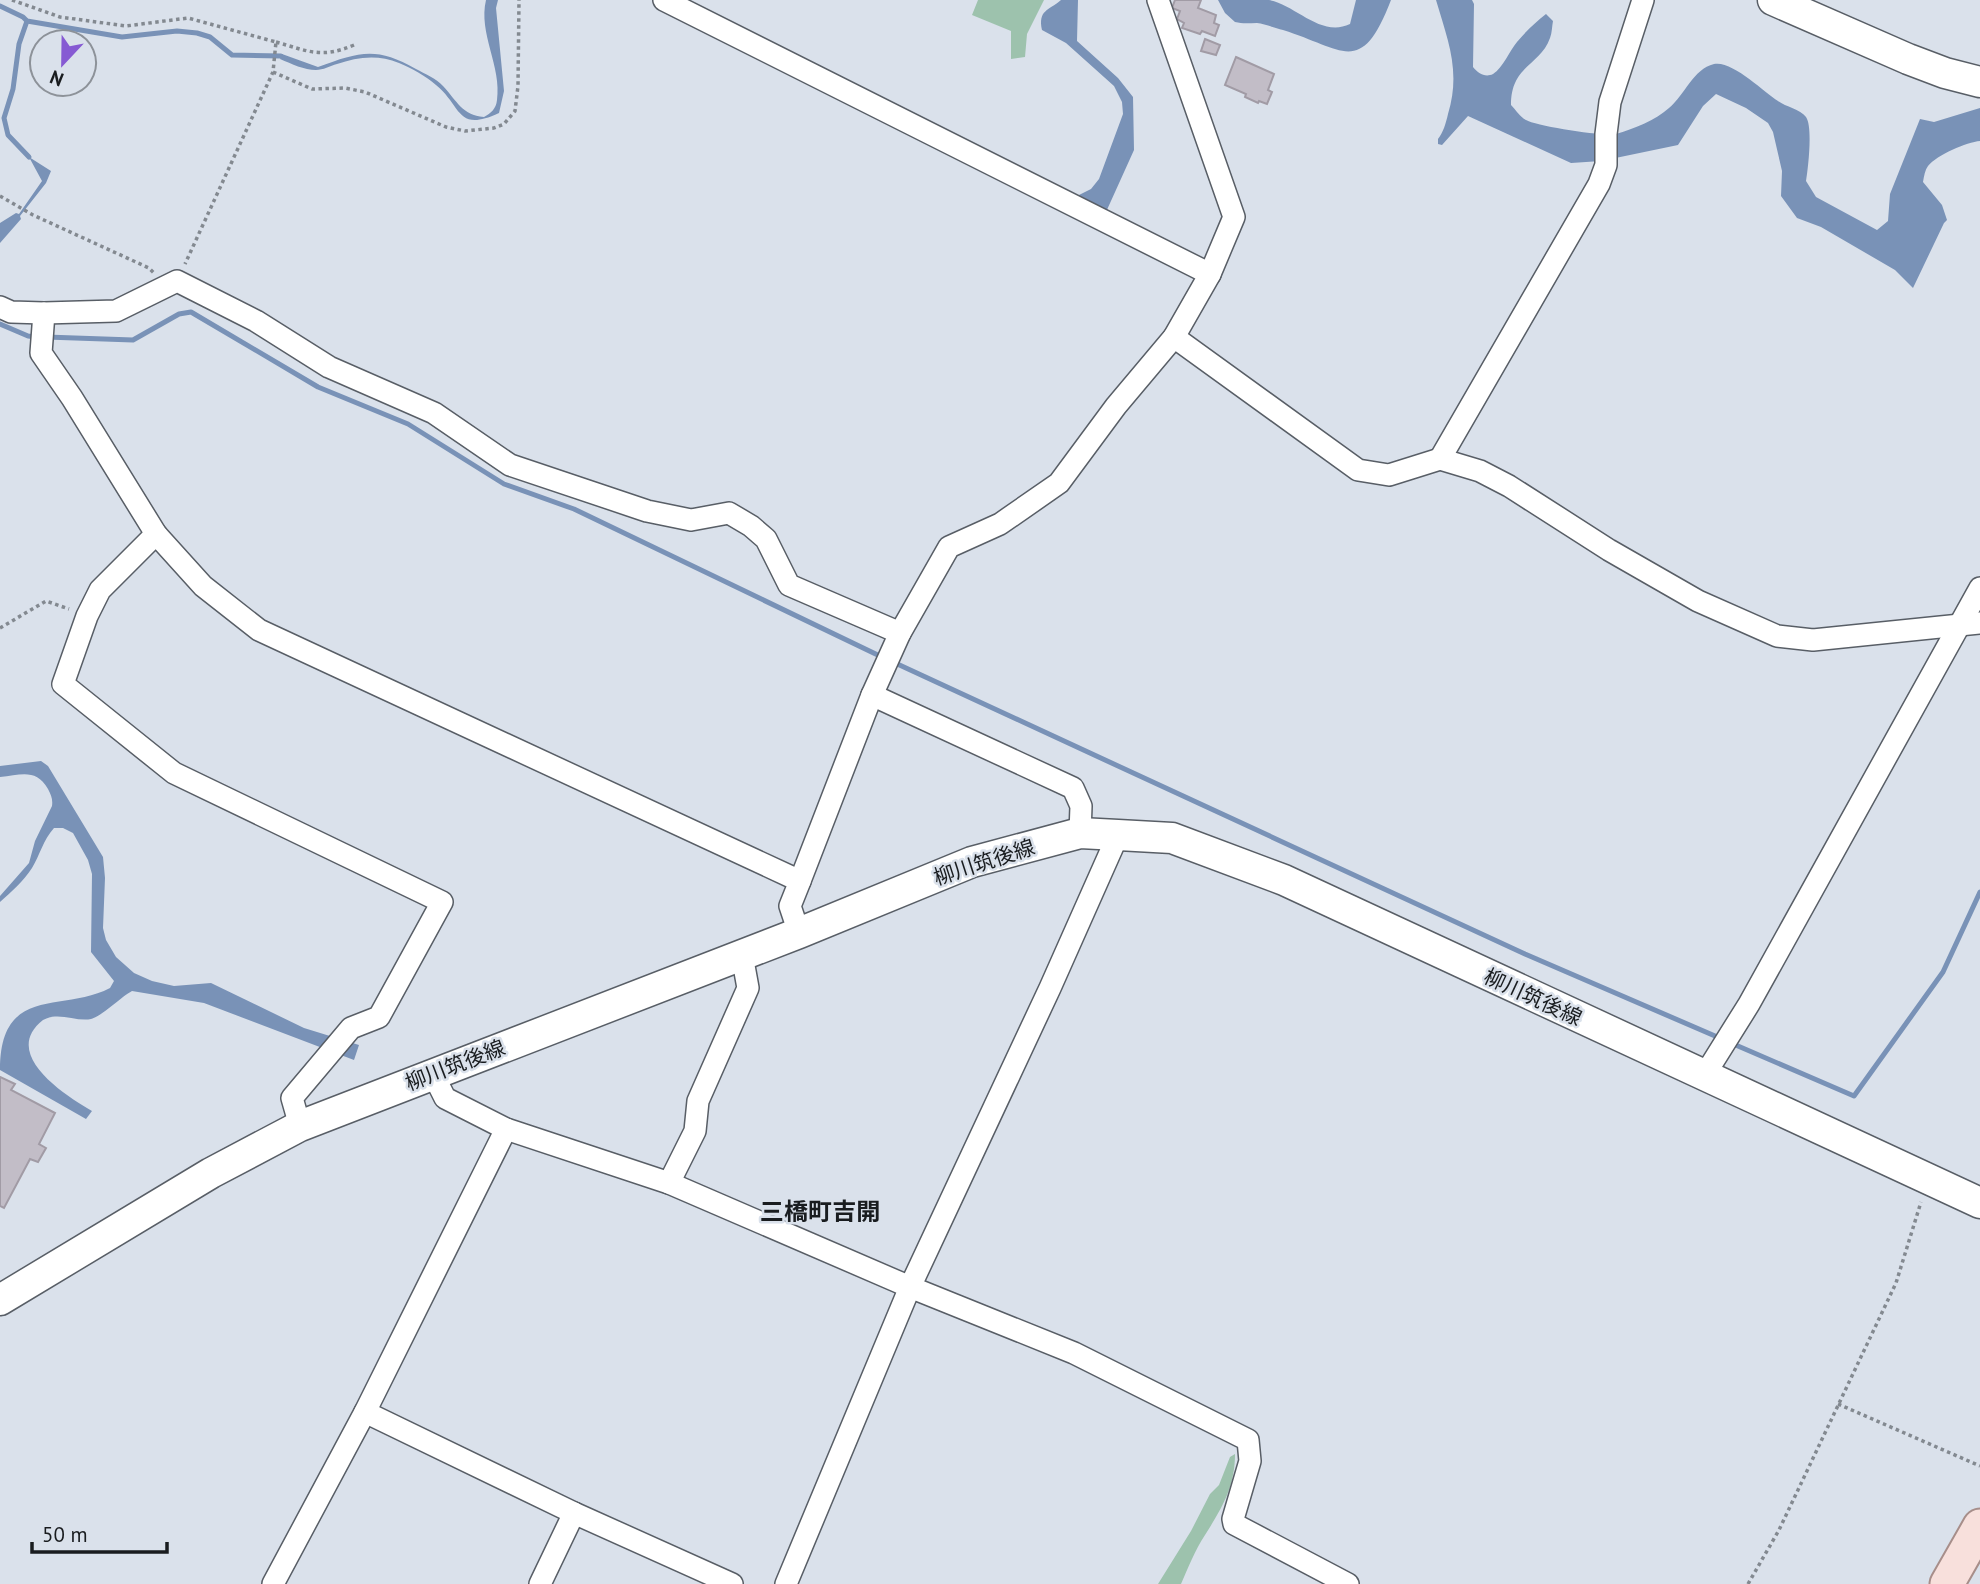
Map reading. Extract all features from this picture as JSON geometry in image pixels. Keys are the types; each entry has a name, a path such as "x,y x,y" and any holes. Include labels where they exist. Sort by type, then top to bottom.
{"main road":[{"path":"1773,0 1945,74 1980,82"},
{"name":"柳川筑後線","path":"0,1300 211,1173 300,1126 799,933 972,862 1080,833 1172,838 1284,880 1980,1203"},
{"path":"1947,1584 1980,1526"}],"street":[{"path":"664,0 1210,274"},
{"path":"799,933 790,906 872,695 900,633 948,547 1000,524 1059,482 1174,337 1210,274 1234,217 1158,0"},
{"path":"1440,459 1599,184 1606,165 1609,102 1643,0"},
{"path":"0,307 11,312 116,311 172,284 256,321 330,367 434,413 510,464 647,511 691,520 729,513 751,526 766,540 789,585 900,633"},
{"path":"44,313 41,353 156,534 203,586 259,630 800,881"},
{"path":"1174,337 1358,470 1389,475 1440,459 1480,471 1698,601 1777,636 1813,640 1970,624"},
{"path":"156,534 100,590 63,684 174,773 442,902 379,1017 351,1028 292,1098 300,1126"},
{"path":"1704,1076 1749,1004 1970,624 1980,588"},
{"path":"872,695 1073,788 1081,806 1080,833"},
{"path":"786,1584 910,1287 1044,1001 1118,835"},
{"path":"669,1183 695,1131 698,1101 748,988 742,955"},
{"path":"433,1074 445,1098 506,1129 669,1183 910,1287 1074,1353 1248,1440 1250,1461 1233,1519 1234,1524 1348,1584"},
{"path":"273,1584 365,1412 506,1129"},
{"path":"365,1412 574,1513 733,1584"},
{"path":"540,1584 574,1513"}],"path":[{"path":"12,0 60,17 126,26 188,18 318,54 335,53 354,45"},
{"path":"272,72 312,89 345,88 365,92 446,127 465,131 494,128 504,124 515,111 519,0"},
{"path":"0,196 33,215 149,268 172,284 272,72 276,42"},
{"path":"0,628 46,601 88,616"},
{"path":"1748,1584 1779,1530 1896,1283 1928,1180"},
{"path":"1838,1404 1980,1466"}],"green space":[{"path":"978,0 1044,0 1027,34 1025,57 1011,59 1011,31 972,15"},
{"path":"1235,1454 1233,1477 1226,1497 1181,1584 1158,1584 1210,1494 1219,1485 1230,1457"}],"water":[{"path":"486,0 498,0 496,8 504,91 499,113 485,118 467,118 432,82 391,60 360,58 316,70 302,68 280,59 282,54 318,67 356,55 378,54 390,57 434,78 465,110 484,117 496,106 498,88 485,25"},
{"path":"1061,0 1078,0 1077,41 1118,78 1133,97 1134,150 1106,212 1073,198 1091,189 1099,179 1123,114 1122,102 1114,86 1066,43 1042,30 1041,18"},
{"path":"1218,0 1269,0 1319,24 1339,27 1350,24 1356,0 1391,0 1370,40 1360,49 1349,51 1263,24 1235,22 1225,13"},
{"path":"1436,0 1472,0 1473,67 1484,75 1497,71 1520,38 1546,14 1553,21 1551,36 1545,47 1521,74 1512,92 1511,105 1520,115 1526,120 1543,125 1609,135 1623,132 1664,112 1675,103 1700,71 1714,64 1730,67 1806,117 1810,138 1806,181 1816,197 1877,230 1888,221 1890,194 1920,119 1934,122 1980,108 1980,141 1945,154 1926,169 1923,182 1942,205 1947,220 1913,288 1895,270 1821,227 1797,218 1781,196 1782,171 1773,132 1768,123 1746,108 1716,94 1703,106 1678,145 1601,161 1571,163 1468,116 1442,145 1438,144 1452,98 1453,70"},
{"path":"29,157 51,171 46,183 20,216 21,219 0,243 0,223 16,213 19,214 42,181"},
{"path":"41,761 48,766 103,857 103,928 106,940 116,957 134,973 152,981 174,986 211,983 304,1028 359,1045 354,1060 204,1003 132,991 91,1019 49,1017 32,1033 29,1046 32,1060 53,1084 92,1111 86,1119 0,1070 3,1043 11,1024 22,1013 37,1006 92,995 110,988 114,981 91,952 92,874 88,860 73,833 63,828 54,828 28,873 0,902 0,896 29,863 35,841 52,806 52,797 43,782 33,775 0,777 0,766"}],"building":[{"path":"1175,0 1201,0 1198,8 1216,15 1214,23 1219,25 1215,36 1182,28 1184,23 1177,19 1180,11 1172,8"},
{"path":"1205,39 1220,45 1216,55 1201,51"},
{"path":"1236,57 1274,74 1268,90 1272,92 1267,104 1258,103 1245,97 1246,94 1225,85"},
{"path":"0,1077 15,1084 11,1090 55,1113 39,1144 46,1148 38,1162 30,1159 4,1208 0,1206"}],"waterway":[{"path":"0,6 27,21 122,37 177,31 197,33 210,37 232,55 281,56"},
{"path":"27,21 19,44 13,89 4,118 8,135 29,157"},
{"path":"46,337 133,340 179,314 191,312 318,387 408,424 504,484 574,509 884,658"},
{"path":"0,324 36,337"},
{"path":"893,662 1525,954 1722,1039"},
{"path":"1731,1043 1854,1096 1943,972 1980,892"}],"district":[{"name":"三橋町吉開","path":"820,1211"}]}
